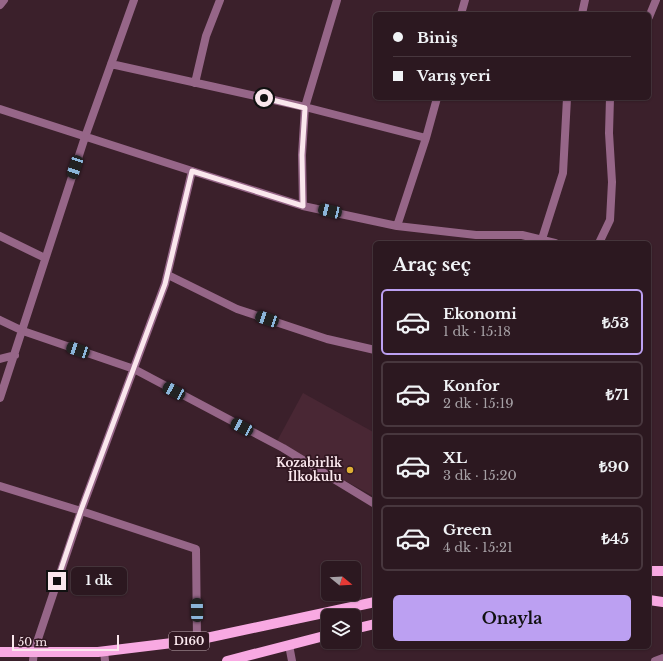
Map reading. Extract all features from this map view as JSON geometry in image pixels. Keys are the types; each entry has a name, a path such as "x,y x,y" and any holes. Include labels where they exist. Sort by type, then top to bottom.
{"main road":[{"path":"651,571 663,571"},
{"path":"651,600 663,602"},
{"name":"D160","path":"0,652 33,656 104,656 197,640 373,602"},
{"path":"361,627 373,624"},
{"path":"227,661 321,637"}],"street":[{"path":"0,5 4,0"},
{"path":"0,398 23,331 84,137 134,0"},
{"path":"195,83 206,36 220,0"},
{"path":"303,206 302,155 305,108 337,0"},
{"path":"462,12 465,0"},
{"path":"582,12 585,0"},
{"path":"651,12 656,0"},
{"path":"111,64 305,108 426,138"},
{"path":"397,226 437,100"},
{"path":"542,239 563,174 567,100"},
{"path":"600,241 610,220 612,182 609,133 610,100"},
{"path":"0,109 303,206 397,226 476,235 522,235 548,241"},
{"path":"33,656 81,510 168,275 192,171"},
{"path":"0,236 45,258"},
{"path":"168,275 237,308 327,340 373,350"},
{"path":"0,320 23,331 134,369 283,448 373,503"},
{"path":"0,359 15,355"},
{"path":"0,486 81,510 196,550 197,640"},
{"path":"289,645 292,661"},
{"path":"655,661 663,658"}],"shaded area":[{"name":"Kozabirlik İlkokulu","path":"303,393 373,432 373,496 276,443"}],"place":[{"name":"Kozabirlik İlkokulu","path":"350,470"}],"route":[{"path":"57,581 81,510 168,275 192,171 303,206 302,155 305,108 264,98"}]}
